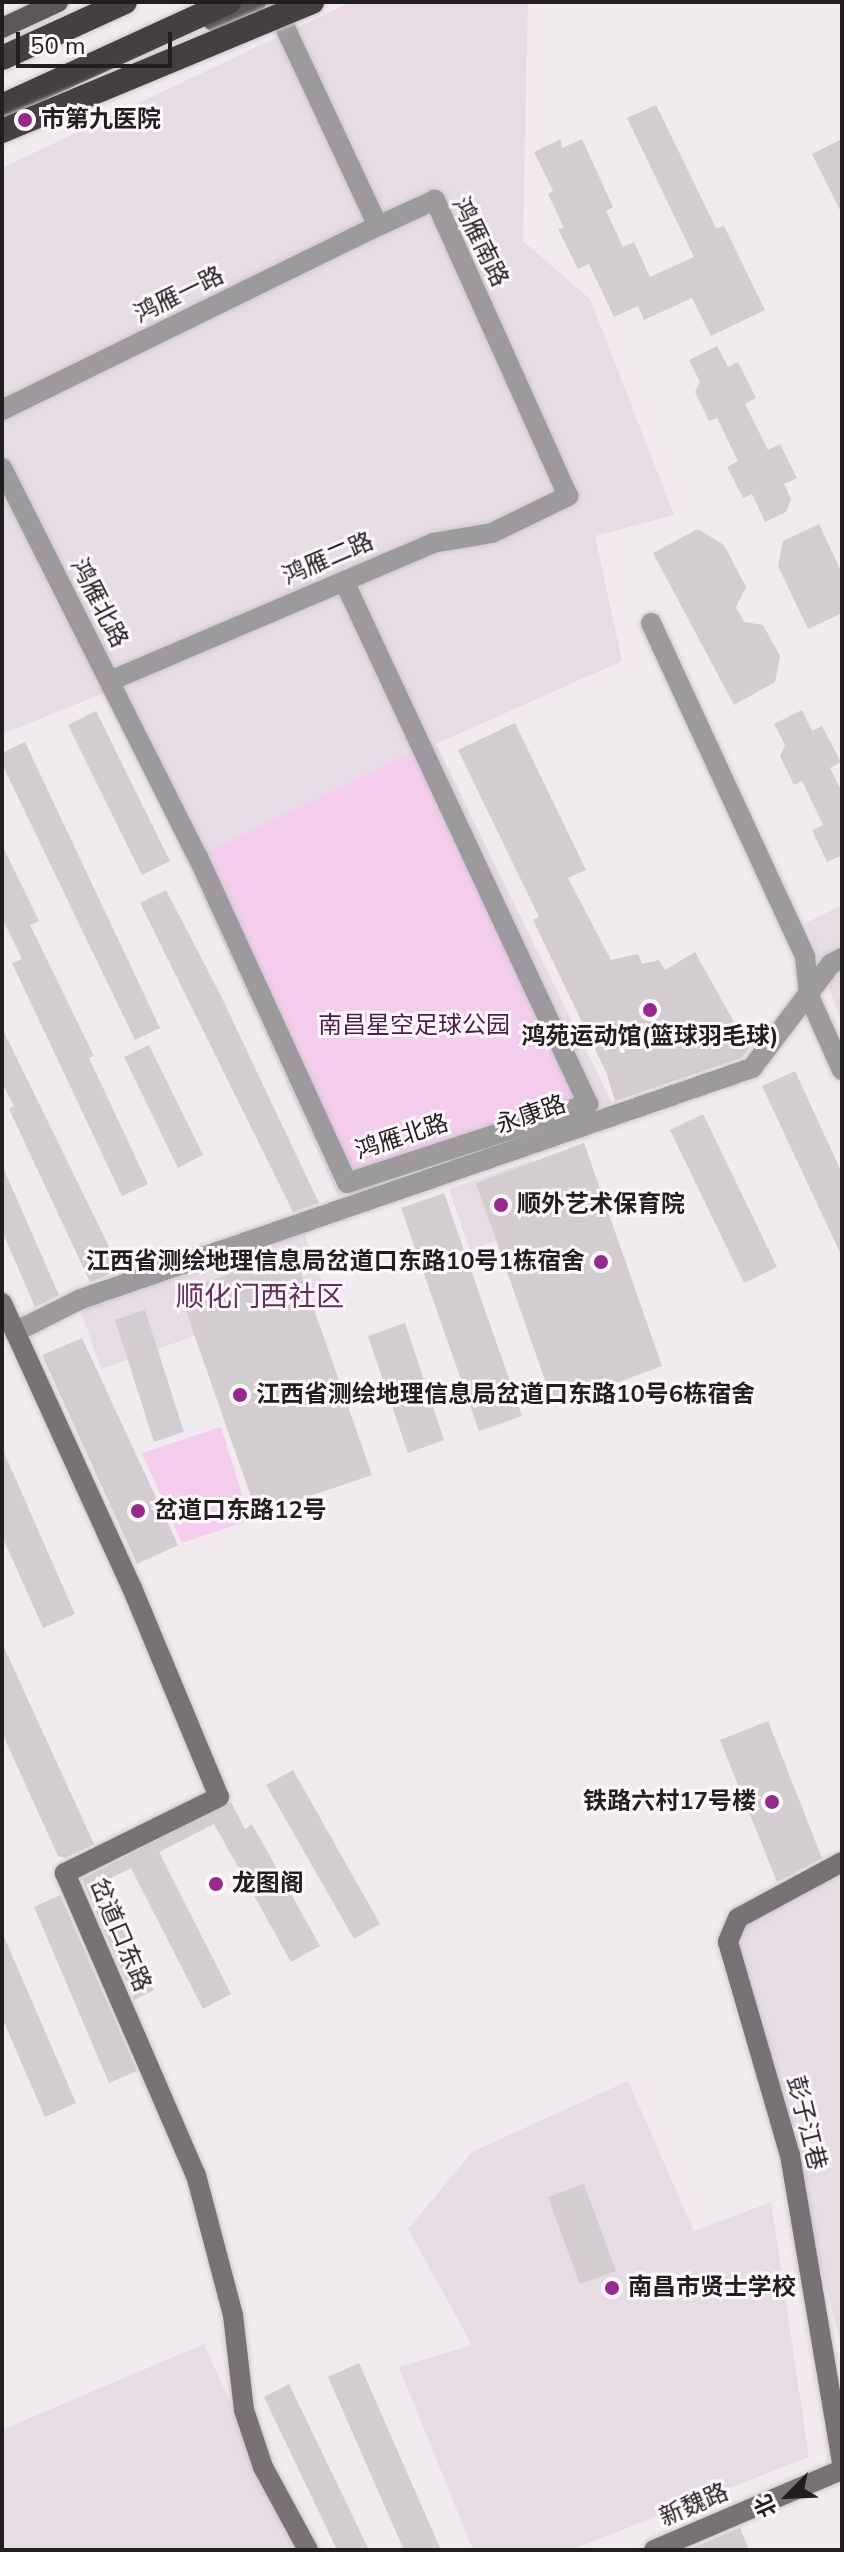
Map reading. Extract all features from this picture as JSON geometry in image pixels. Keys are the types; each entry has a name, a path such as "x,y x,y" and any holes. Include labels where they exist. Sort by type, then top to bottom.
{"highway":[{"path":"2,58 125,2"},
{"path":"2,106 229,2"},
{"path":"2,131 312,2"}],"main road":[{"path":"2,28 58,2"},
{"path":"2,117 256,2"}],"street":[{"path":"273,2 378,226"},
{"name":"鸿雁南路","path":"378,226 435,200 568,496"},
{"name":"鸿雁一路","path":"2,410 378,226"},
{"name":"鸿雁北路","path":"2,468 198,857 347,1183 588,1104 344,581"},
{"name":"鸿雁二路","path":"110,681 433,543 492,533 568,496"},
{"path":"651,623 805,957 809,996 842,1070"},
{"name":"永康路","path":"15,1332 81,1299 752,1068 842,958"},
{"name":"岔道口东路","path":"2,1303 132,1588 219,1797 65,1873 196,2175 233,2315 244,2410 263,2467 308,2550"},
{"name":"彭子江巷","path":"842,1862 738,1918 728,1942 790,2155 842,2462"},
{"name":"新魏路","path":"654,2550 842,2470"}],"shaded area":[{"path":"351,2 528,2 523,241 590,299 674,515 595,536 622,661 436,744 612,1103 338,1196 109,691 2,734 2,168"},
{"path":"842,905 842,1024 806,923"},
{"name":"顺外艺术保育院","path":"532,1160 553,1221 470,1250 449,1189"},
{"path":"302,1227 325,1290 101,1369 79,1306"},
{"path":"842,1874 842,2349 734,1930"},
{"name":"南昌市贤士学校","path":"628,2081 694,2231 771,2202 809,2457 571,2550 473,2550 399,2367 472,2345 408,2229 472,2152"},
{"path":"204,2344 297,2550 2,2550 2,2430"}],"green space":[{"name":"南昌星空足球公园","path":"413,752 577,1097 352,1172 209,851"},
{"path":"221,1427 250,1520 182,1543 142,1453"}],"building":[{"path":"656,105 716,228 724,226 765,310 711,336 692,298 644,320 638,306 614,317 589,264 578,269 558,229 564,228 548,194 553,191 534,152 561,139 562,148 582,139 613,207 606,211 623,247 634,242 650,277 694,257 627,118"},
{"path":"842,139 842,214 812,154"},
{"path":"717,346 728,367 738,362 756,398 745,404 768,450 780,444 797,478 784,484 791,499 786,512 765,522 752,494 743,498 727,467 738,461 717,418 709,421 695,392 700,382 689,360"},
{"path":"819,524 842,573 842,613 808,629 778,566 783,541"},
{"path":"698,529 724,545 746,587 736,607 744,622 763,625 780,656 775,682 734,705 653,553"},
{"path":"802,710 812,731 822,726 841,762 830,768 842,792 842,855 827,862 812,830 823,825 802,781 794,785 780,756 785,745 774,724"},
{"path":"96,711 170,861 142,875 68,725"},
{"name":"鸿苑运动馆(篮球羽毛球)","path":"515,723 586,870 568,878 611,960 638,954 642,964 659,960 665,970 695,952 749,1049 741,1058 615,1101 606,1072 533,920 539,917 458,750"},
{"path":"25,742 160,1028 135,1040 2,764 2,753"},
{"path":"2,845 39,921 30,925 94,1056 89,1058 148,1184 122,1196 12,963 22,959 2,918"},
{"path":"166,890 221,996 319,1203 293,1212 140,903"},
{"path":"2,1028 120,1269 99,1279 90,1282 9,1109 14,1106 2,1083"},
{"path":"149,1045 203,1155 178,1168 124,1057"},
{"path":"795,1071 842,1173 842,1257 762,1086"},
{"path":"703,1114 777,1267 744,1283 670,1130"},
{"path":"584,1143 662,1366 554,1406 476,1183"},
{"path":"2,1165 59,1295 35,1307 2,1231"},
{"path":"444,1193 522,1416 479,1431 401,1208"},
{"path":"294,1252 372,1475 257,1514 179,1291"},
{"path":"145,1310 184,1432 154,1442 115,1320"},
{"path":"405,1323 444,1440 408,1453 368,1336"},
{"path":"82,1338 178,1545 137,1564 42,1355"},
{"path":"2,1448 75,1614 43,1628 2,1536"},
{"path":"2,1643 94,1844 65,1858 58,1856 2,1733"},
{"name":"铁路六村17号楼","path":"768,1721 822,1858 777,1882 720,1740"},
{"path":"293,1770 380,1924 354,1939 266,1785"},
{"path":"231,1802 245,1829 252,1824 320,1946 291,1962 214,1824 159,1852 231,1994 203,2009 131,1868 99,1884 154,1990 134,2000 82,1879"},
{"path":"60,1895 137,2071 109,2083 34,1907"},
{"path":"2,1932 76,2103 45,2117 2,2018"},
{"path":"584,2184 616,2271 580,2284 548,2197"},
{"path":"359,2363 441,2550 404,2550 328,2377"},
{"path":"289,2384 369,2550 337,2550 264,2397"},
{"path":"740,2528 749,2550 687,2550"}],"place":[{"name":"市第九医院","path":"25,120"},
{"name":"鸿苑运动馆(篮球羽毛球)","path":"650,1010"},
{"name":"顺外艺术保育院","path":"501,1205"},
{"name":"江西省测绘地理信息局岔道口东路10号1栋宿舍","path":"601,1262"},
{"name":"江西省测绘地理信息局岔道口东路10号6栋宿舍","path":"240,1395"},
{"name":"岔道口东路12号","path":"138,1511"},
{"name":"铁路六村17号楼","path":"772,1802"},
{"name":"龙图阁","path":"216,1884"},
{"name":"南昌市贤士学校","path":"612,2288"}],"district":[{"name":"顺化门西社区","path":"260,1297"}]}
